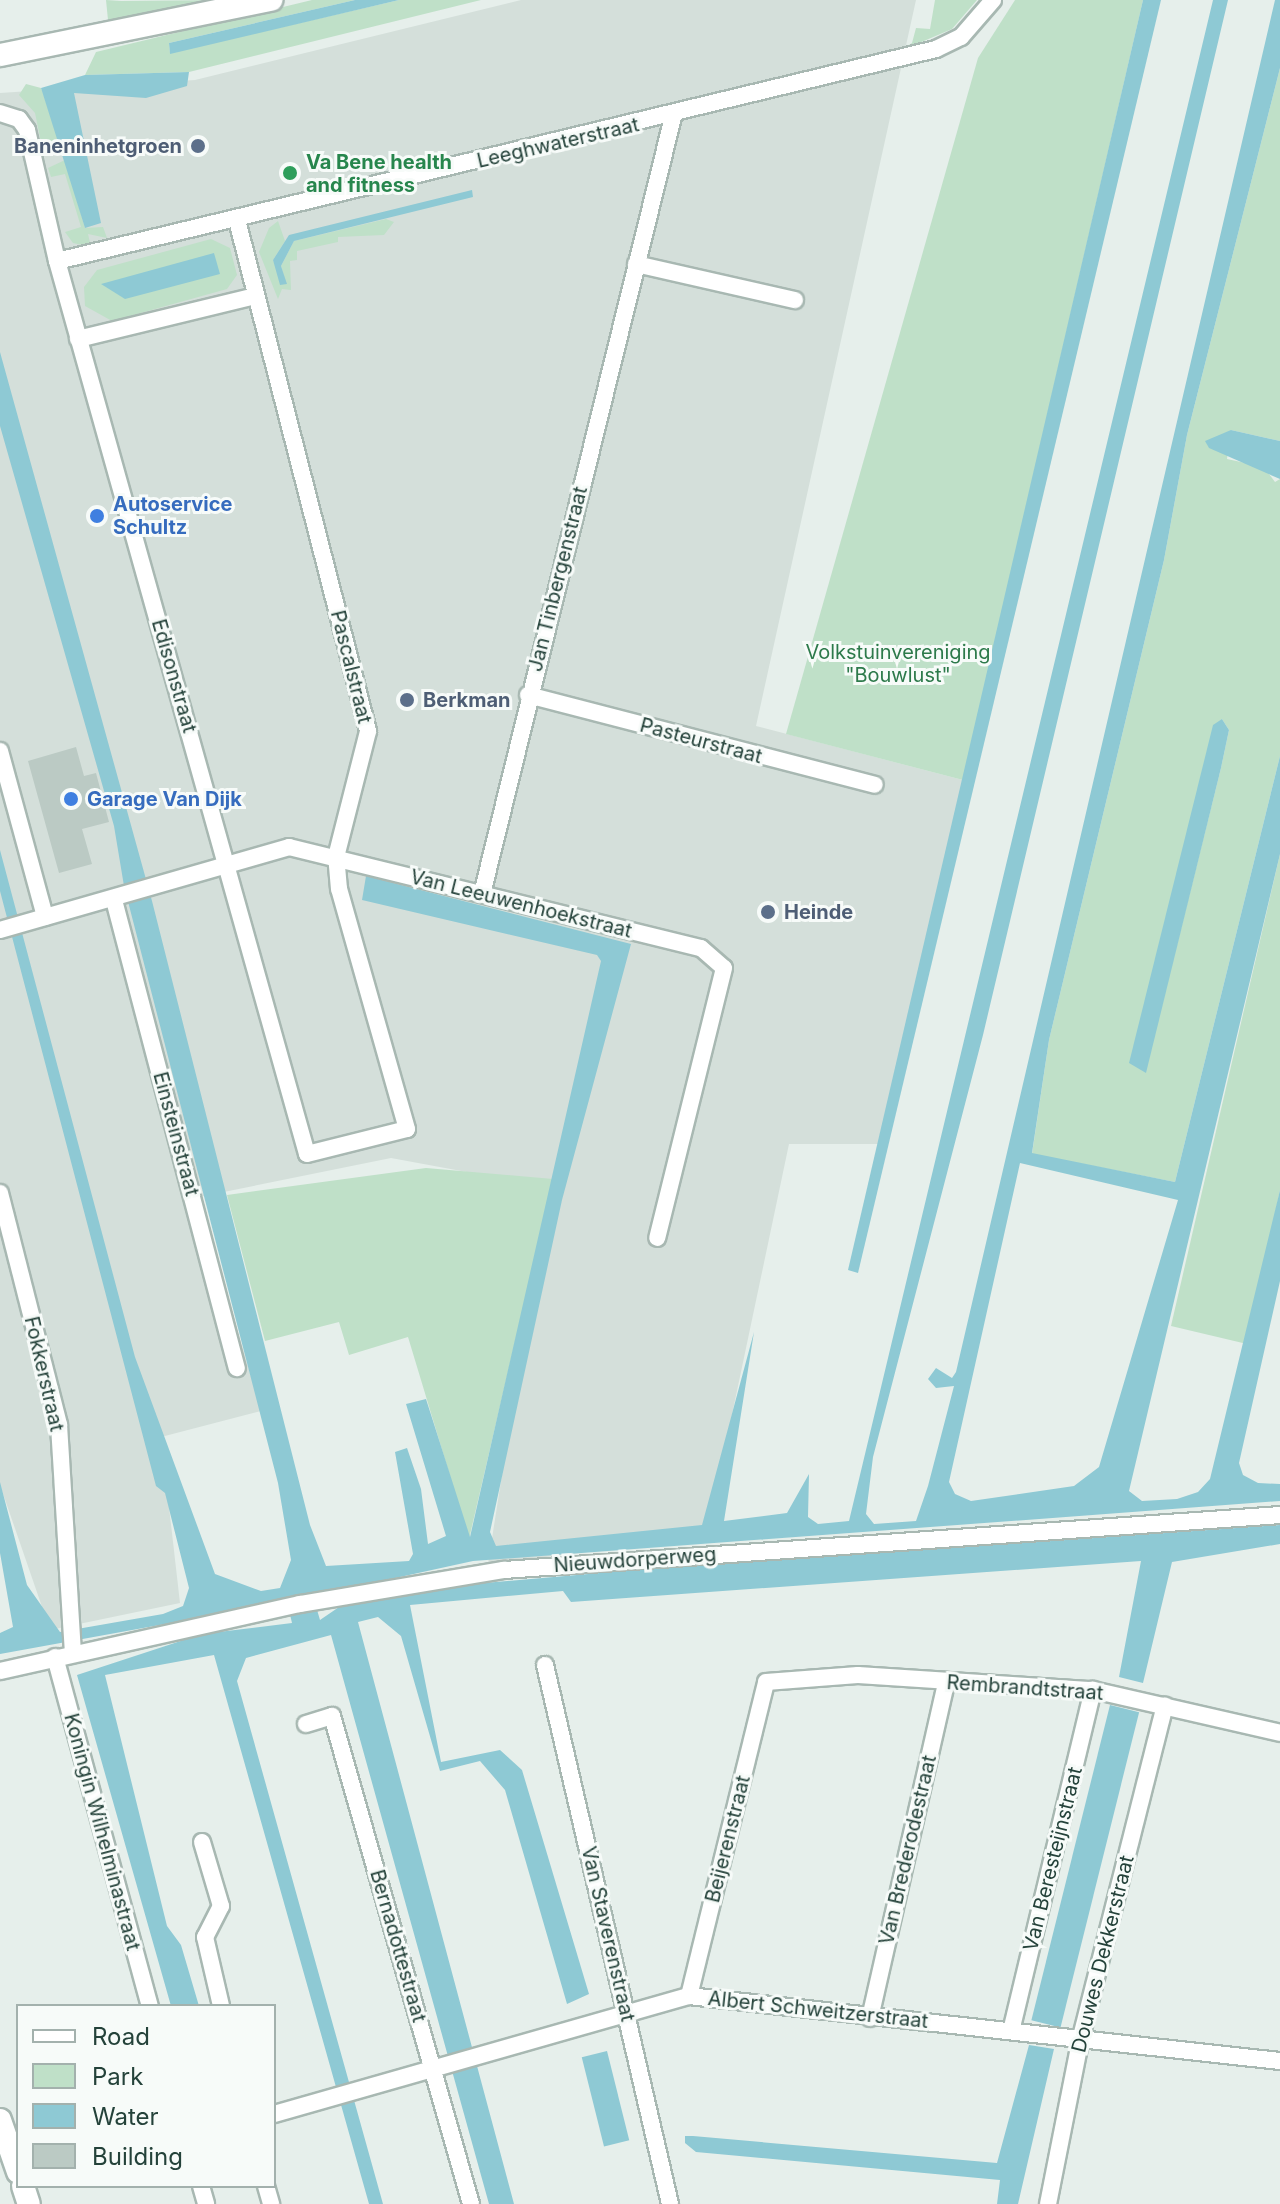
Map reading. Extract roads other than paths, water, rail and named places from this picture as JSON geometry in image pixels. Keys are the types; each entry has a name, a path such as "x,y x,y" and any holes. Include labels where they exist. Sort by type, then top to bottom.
{"main road":[{"path":"0,55 271,0"},
{"path":"0,2120 16,2166"}],"street":[{"name":"Leeghwaterstraat","path":"57,261 673,117 936,49 961,37 993,0"},
{"name":"Edisonstraat","path":"0,113 19,119 27,130 78,339 307,1154 407,1129"},
{"name":"Jan Tinbergenstraat","path":"482,894 528,695 673,117"},
{"name":"Pascalstraat","path":"237,220 368,731 336,857 339,889 407,1129"},
{"path":"636,264 795,300"},
{"path":"78,339 256,296"},
{"name":"Pasteurstraat","path":"528,695 875,785"},
{"path":"0,751 4,782 37,920 2,930"},
{"name":"Van Leeuwenhoekstraat","path":"37,920 289,847 701,948 724,968 657,1238"},
{"name":"Einsteinstraat","path":"120,898 237,1368"},
{"name":"Fokkerstraat","path":"0,1193 59,1425 67,1621 72,1650"},
{"name":"Nieuwdorperweg","path":"0,1671 72,1650 284,1607 529,1567 1280,1515"},
{"name":"Koningin Wilhelminastraat","path":"55,1657 149,2004"},
{"name":"Van Staverenstraat","path":"545,1665 670,2204"},
{"name":"Rembrandtstraat","path":"766,1682 858,1675 1093,1690 1280,1733"},
{"name":"Beijerenstraat","path":"689,1996 766,1682"},
{"name":"Van Brederodestraat","path":"870,2018 946,1683"},
{"name":"Van Beresteijnstraat","path":"1012,2027 1093,1690"},
{"name":"Douwes Dekkerstraat","path":"1048,2204 1081,2037 1165,1705"},
{"name":"Bernadottestraat","path":"306,1724 332,1716 442,2068 471,2204"},
{"path":"202,1842 221,1906 205,1937 221,2004"},
{"name":"Albert Schweitzerstraat","path":"276,2113 628,2017 689,1996 870,2018 1012,2027 1280,2060"}],"water":[{"path":"355,0 399,0 170,54 169,43"},
{"path":"1143,0 1161,0 858,1273 848,1270"},
{"path":"1213,0 1228,0 983,1035 873,1457 866,1514 874,1524 916,1521 928,1486 954,1386 936,1388 928,1379 936,1368 952,1378 956,1372 1275,0 1280,0 1280,68 1187,435 1164,560 1049,1040 1032,1153 1175,1182 1280,756 1280,854 1129,1491 1142,1501 1177,1499 1198,1492 1210,1479 1280,1190 1280,1281 1239,1463 1243,1475 1258,1483 1280,1484 1280,1501 473,1561 313,1596 320,1620 342,1605 473,1584 634,1570 1280,1525 1280,1544 1172,1562 1143,1683 1119,1677 1141,1561 571,1602 563,1591 410,1605 441,1762 500,1750 522,1770 589,1994 567,2004 505,1790 480,1761 440,1771 401,1636 378,1617 358,1622 514,2204 489,2204 331,1635 246,1658 237,1681 383,2204 369,2204 214,1655 105,1675 167,1926 181,1945 198,2004 170,2004 77,1675 202,1634 292,1623 287,1602 0,1654 0,1633 13,1627 0,1553 0,1482 27,1585 60,1632 163,1614 183,1606 189,1588 165,1493 156,1486 0,891 0,850 135,1357 215,1574 261,1591 280,1588 291,1560 278,1483 124,886 114,826 0,426 0,352 152,901 310,1525 326,1566 409,1561 413,1554 395,1452 407,1448 421,1489 428,1544 446,1536 406,1404 426,1399 470,1537 601,961 597,955 362,900 366,876 631,944 562,1200 490,1532 496,1546 702,1525 754,1332 724,1521 787,1513 809,1474 808,1517 818,1524 849,1521","holes":["1020,1163 1178,1200 1099,1467 1074,1486 971,1501 955,1494 949,1482"]},
{"path":"189,72 187,86 146,98 74,93 101,223 85,228 41,88 85,75"},
{"path":"472,190 473,197 294,241 281,266 287,284 280,285 273,260 289,235"},
{"path":"214,253 220,274 125,299 101,284"},
{"path":"1231,430 1280,441 1280,479 1209,448 1205,441"},
{"path":"1222,719 1229,730 1221,768 1146,1073 1129,1063 1213,725"},
{"path":"1110,1705 1139,1712 1060,2028 1031,2020"},
{"path":"1029,2045 1054,2049 1018,2204 997,2204 1000,2180 696,2152 685,2143 685,2136 693,2136 997,2163"},
{"path":"607,2051 629,2140 604,2147 582,2057"}],"place":[{"name":"Baneninhetgroen","path":"198,146"},
{"name":"Va Bene health and fitness","path":"290,173"},
{"name":"Autoservice Schultz","path":"97,516"},
{"name":"Berkman","path":"407,700"},
{"name":"Garage Van Dijk","path":"71,799"},
{"name":"Heinde","path":"768,912"}],"park label":[{"name":"Volkstuinvereniging \"Bouwlust\"","path":"898,664"}]}
